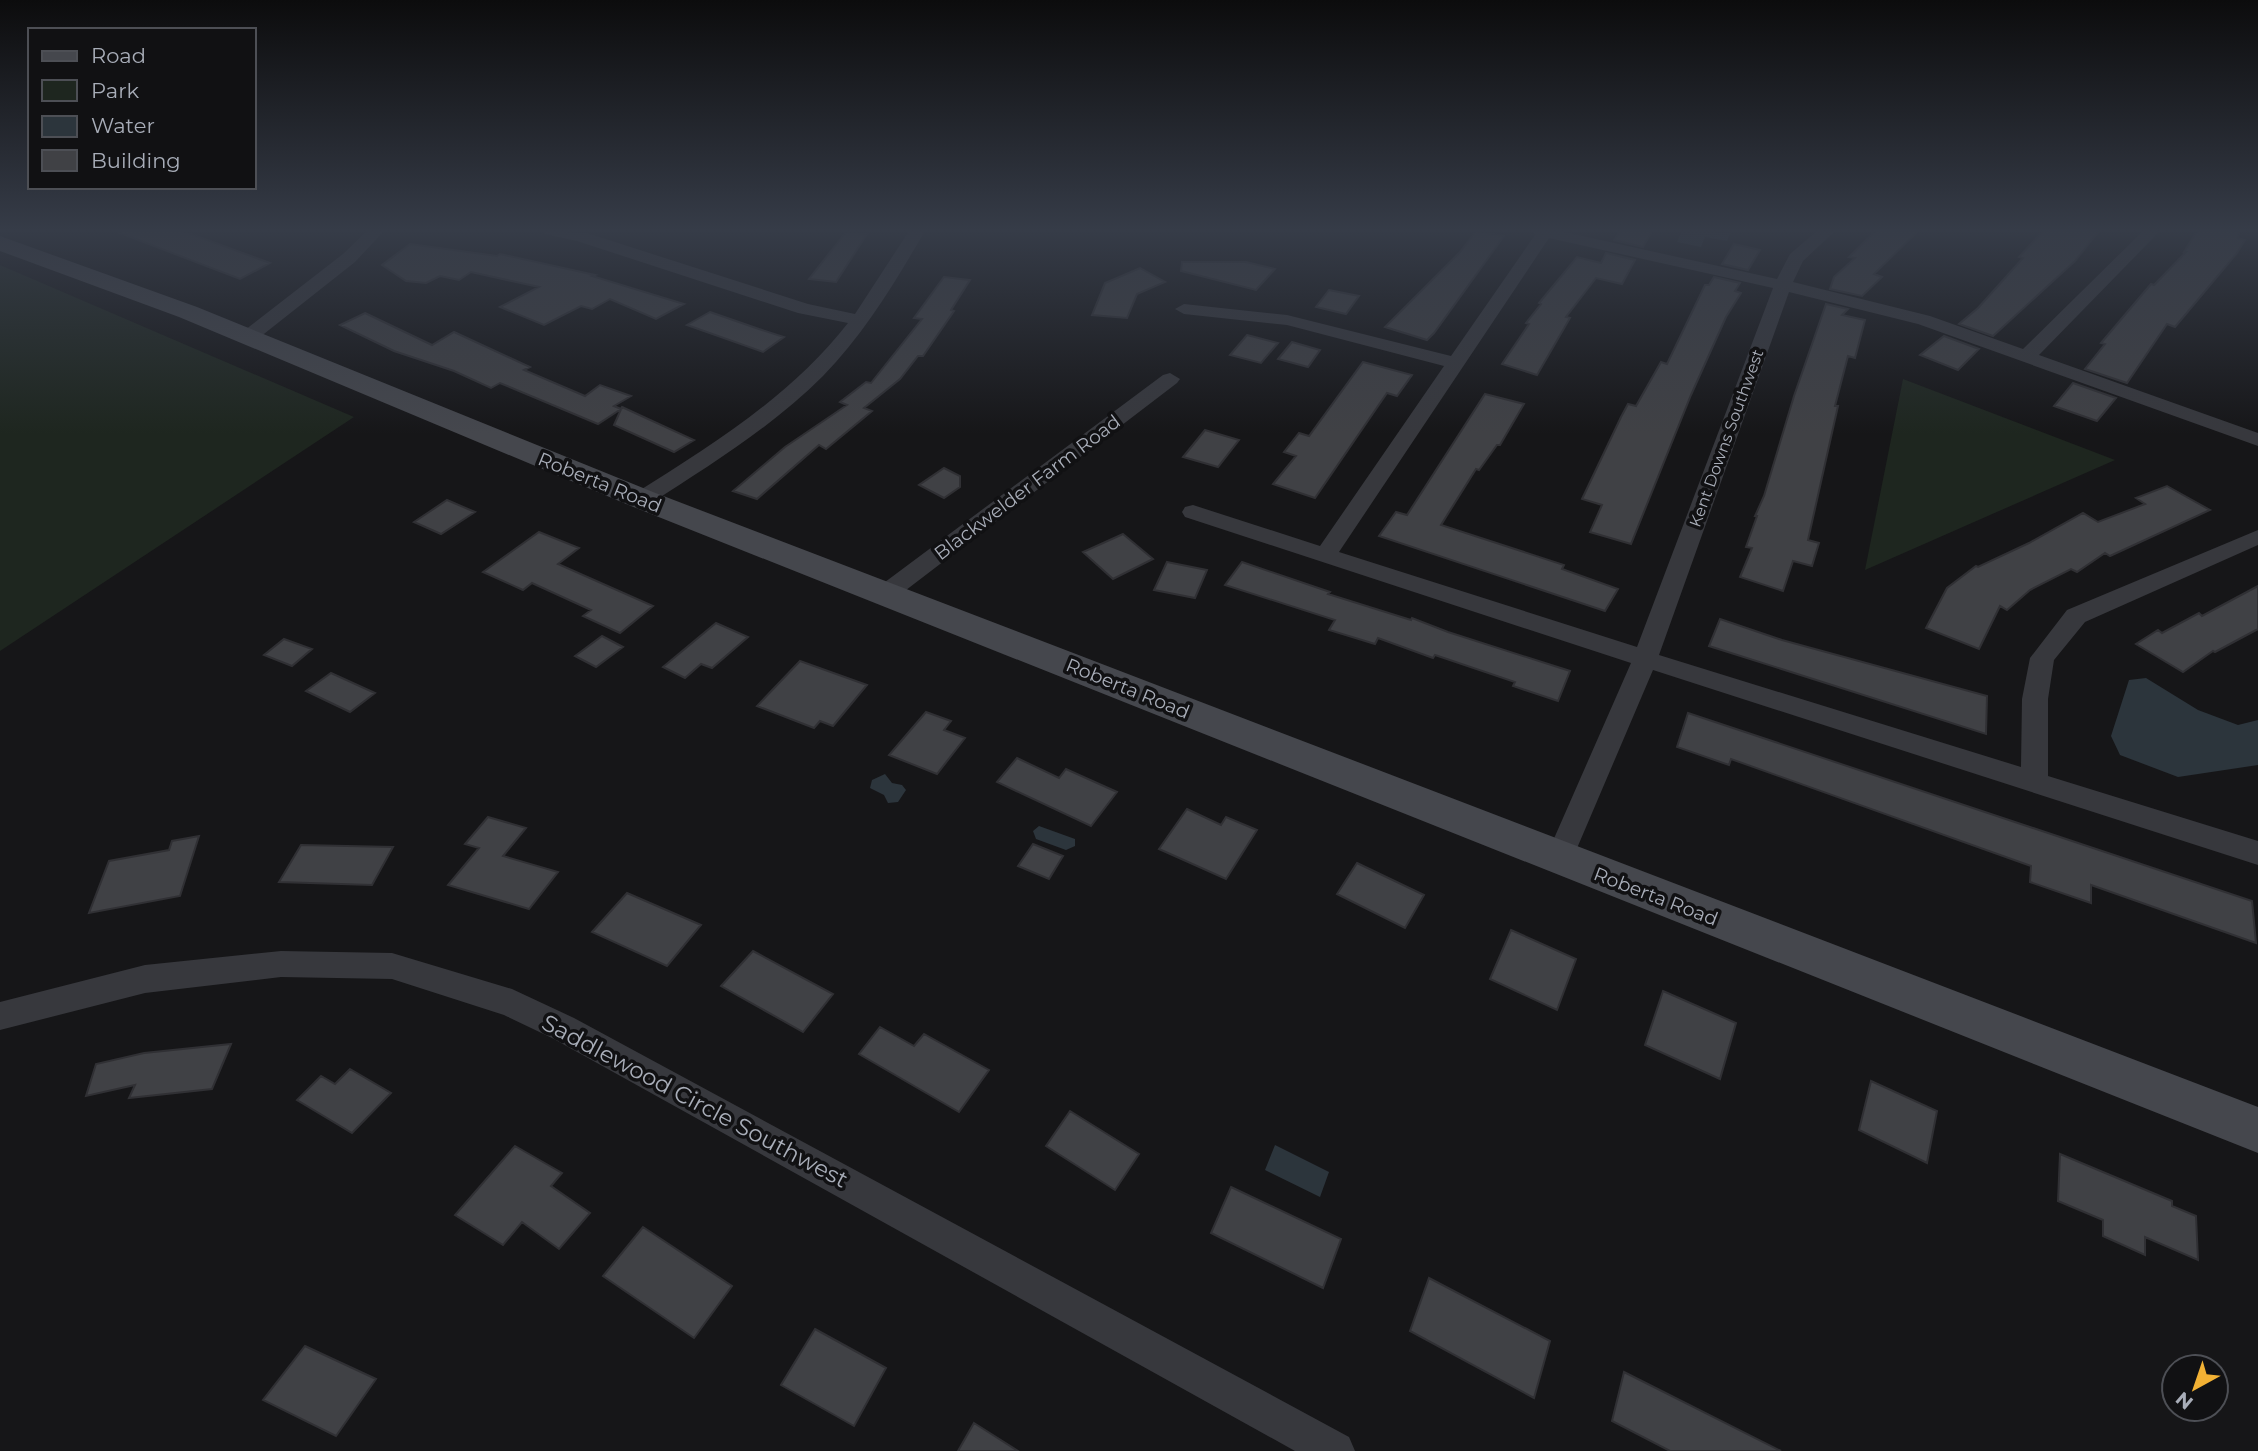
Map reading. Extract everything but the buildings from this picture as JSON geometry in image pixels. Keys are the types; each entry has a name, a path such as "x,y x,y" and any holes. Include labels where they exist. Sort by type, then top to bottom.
{"street":[{"name":"Roberta Road","path":"152,299 642,499 2258,1130"},
{"path":"248,337 297,299"},
{"path":"772,299 804,309 859,320"},
{"path":"642,499 714,452 786,397 823,364 875,299"},
{"path":"1325,555 1497,299"},
{"name":"Kent Downs Southwest","path":"1559,859 1645,659 1778,299"},
{"path":"1838,299 1924,320 2258,440"},
{"path":"2026,357 2084,299"},
{"path":"1184,309 1287,320 1454,363"},
{"name":"Blackwelder Farm Road","path":"885,594 1170,379"},
{"path":"1193,512 1645,659 2258,853"},
{"path":"2034,782 2035,699 2042,658 2076,616 2258,537"},
{"name":"Saddlewood Circle Southwest","path":"0,1016 145,979 281,964 392,966 512,1003 1335,1451"}],"green space":[{"path":"0,299 79,299 354,417 0,651"},
{"path":"1903,379 2115,460 1865,570"}],"water":[{"path":"2146,678 2198,710 2238,725 2258,720 2258,765 2178,777 2120,755 2111,736 2129,680"},
{"path":"885,774 892,783 902,785 906,790 898,802 888,803 884,795 870,788 872,780"},
{"path":"1039,826 1075,839 1075,846 1066,850 1036,839 1033,831"},
{"path":"1275,1145 1329,1172 1320,1197 1265,1170"}]}
